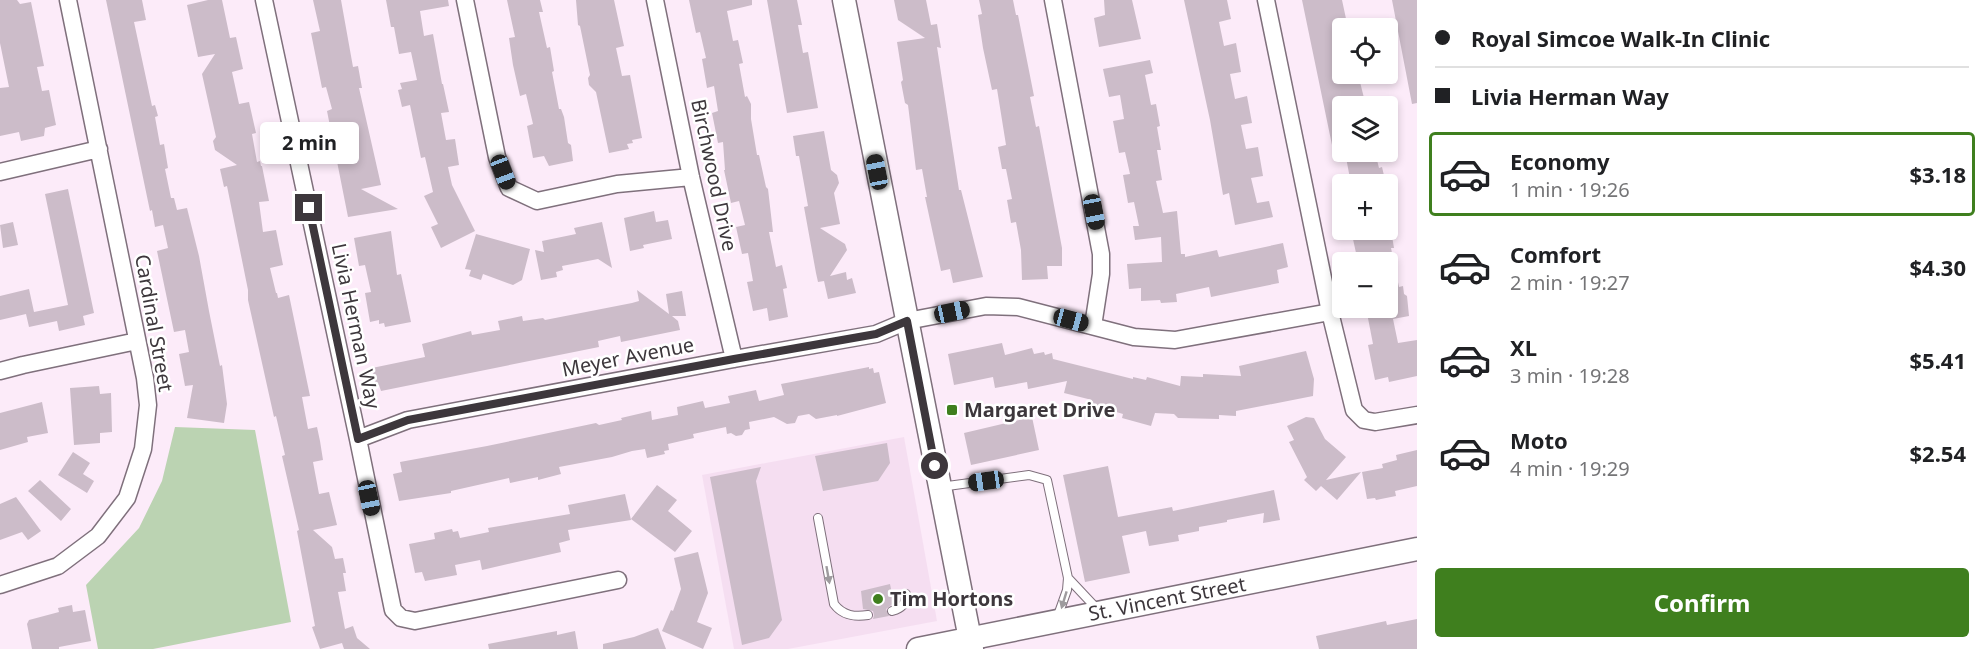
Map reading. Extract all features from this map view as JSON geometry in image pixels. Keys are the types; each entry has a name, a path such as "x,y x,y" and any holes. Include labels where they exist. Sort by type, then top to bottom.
{"street":[{"name":"Cardinal Street","path":"0,585 58,566 98,536 127,498 143,449 148,405 145,378 68,0"},
{"name":"Livia Herman Way","path":"264,0 391,604 396,614 403,619 417,621 618,580"},
{"path":"465,0 497,157 509,188 537,201 617,184 691,177"},
{"name":"Birchwood Drive","path":"655,0 691,177 734,359"},
{"path":"844,0 971,644"},
{"path":"1053,0 1101,254 1101,274 1093,326"},
{"path":"1266,0 1330,312 1354,410 1364,420 1375,422 1417,415"},
{"path":"0,172 99,149"},
{"path":"907,321 968,309 998,306 1027,309 1134,337 1175,340 1330,312"},
{"name":"Meyer Avenue","path":"358,439 408,420 876,334 907,321"},
{"path":"0,371 137,341"},
{"name":"St. Vincent Street","path":"918,649 971,644 1056,621 1417,549"}],"lane":[{"path":"939,487 1029,475 1047,480 1068,578 1062,607 1056,621"},
{"path":"818,518 834,604 838,610 849,615 868,615"},
{"path":"1068,578 1100,612"},
{"path":"892,611 900,608 906,602 906,594"}],"shaded area":[{"path":"904,437 937,621 788,649 734,649 702,475"}],"green space":[{"path":"175,427 255,430 291,622 153,649 98,649 86,585 139,528 162,481"}],"building":[{"path":"0,0 17,0 20,4 31,2 44,66 37,67 42,91 49,90 56,125 45,128 44,136 21,141 19,132 0,136 0,88 9,87 0,43"},
{"path":"106,0 142,0 146,20 134,22 152,106 155,105 158,116 155,117 160,145 164,144 168,168 165,169 171,198 174,198 177,210 187,208 199,256 220,366 222,365 227,404 224,423 187,418 193,385 185,386 179,354 189,352 185,330 174,332 157,251 168,248 163,225 155,227 152,210 150,211"},
{"path":"208,0 222,0 230,38 236,37 243,69 232,72 239,104 249,102 256,133 252,134 257,162 260,161 262,166 269,201 259,202 263,232 276,230 283,265 270,268 278,298 289,295 310,396 302,397 308,429 317,427 323,460 313,462 319,494 329,492 337,525 313,530 332,547 335,559 343,558 346,591 338,592 345,629 353,626 357,638 370,649 344,649 342,643 320,649 312,627 315,626 297,531 299,530 282,456 285,455 276,416 274,417 248,300 248,290 227,186 224,187 220,169 237,165 215,150 213,141 216,137 202,74 215,54 198,57 187,5"},
{"path":"313,0 341,0 353,67 358,66 362,88 359,88 381,185 361,189 398,209 348,217 327,111 332,109 326,87 322,88 311,33 320,31"},
{"path":"386,0 448,0 449,6 420,11 424,36 433,34 449,112 441,113 446,140 455,139 459,165 448,167 452,185 475,231 441,248 431,227 438,224 424,196 433,192 425,157 421,158 410,105 402,107 398,90 402,89 400,83 417,80 411,52 399,54"},
{"path":"507,0 540,0 543,12 539,12 547,48 550,47 559,109 564,117 573,161 549,166 544,156 533,158 527,126 533,124 526,94 520,96 513,65 509,38 515,37"},
{"path":"576,0 614,0 624,46 616,48 622,76 630,75 642,138 632,140 633,143 627,144 629,149 609,153 596,92 589,85 590,75 578,25"},
{"path":"689,0 752,0 752,5 727,11 733,41 738,40 743,63 739,64 745,97 747,96 751,104 757,155 759,155 768,189 773,232 769,232 776,267 782,265 787,288 783,289 788,317 769,321 767,308 753,311 747,282 753,281 748,253 742,254 736,227 745,225 739,201 731,203 724,170 723,142 718,143 712,113 718,111 714,86 707,88 702,59 706,58 700,32 696,33"},
{"path":"767,0 797,0 802,25 798,25 803,53 808,52 818,108 787,113"},
{"path":"894,0 926,0 931,25 937,24 941,48 937,47 959,190 961,190 983,277 953,283 950,269 941,271 925,197 927,197 922,169 916,170 908,105 905,103 901,82 903,80 897,42 925,38 898,20"},
{"path":"979,0 1013,0 1016,15 1018,15 1034,96 1030,97 1036,127 1039,126 1062,248 1062,266 1047,266 1048,279 1022,280 1021,250 1016,222 1011,223 1007,200 1012,199 1006,169 1002,169 998,147 1006,145 997,89 992,90 983,48 978,15 982,14"},
{"path":"1104,0 1132,0 1141,39 1099,47 1094,18 1105,15"},
{"path":"1184,0 1227,0 1231,19 1219,22 1224,46 1236,43 1241,72 1230,74 1235,99 1247,96 1252,123 1241,125 1246,149 1258,147 1263,176 1251,178 1257,203 1269,201 1273,217 1235,225 1229,193 1223,195 1210,120"},
{"path":"1302,0 1342,0 1346,18 1332,18 1332,84 1360,84 1364,96 1332,96 1332,145"},
{"path":"1392,0 1417,0 1417,103 1412,104 1398,31 1398,18 1395,18"},
{"path":"1150,60 1153,73 1145,75 1151,105 1156,104 1160,126 1157,127 1161,150 1157,150 1162,180 1156,181 1163,213 1177,211 1181,254 1185,254 1185,257 1217,250 1219,257 1283,243 1288,267 1277,270 1279,283 1211,297 1209,287 1176,294 1177,302 1161,303 1160,300 1141,301 1141,288 1129,289 1127,264 1162,262 1161,237 1135,240 1133,226 1139,226 1134,202 1128,203 1123,175 1130,174 1125,152 1119,153 1113,121 1124,119 1120,95 1109,97 1103,69"},
{"path":"824,131 831,170 837,175 839,183 834,193 840,224 820,228 845,244 847,250 830,276 846,272 847,280 852,278 856,293 828,299 824,281 818,282 816,273 804,207 808,206 793,136"},
{"path":"1347,162 1378,162 1384,174 1349,174"},
{"path":"68,189 94,313 83,316 85,325 59,331 57,321 29,327 26,314 0,320 0,296 29,289 34,312 68,305 45,194"},
{"path":"654,211 656,222 668,220 672,239 643,245 644,248 630,251 624,218"},
{"path":"13,222 18,245 3,248 0,225"},
{"path":"602,222 612,268 598,259 562,266 563,270 556,272 557,277 541,280 535,250 544,252 542,241 576,234 574,228"},
{"path":"391,231 397,275 401,274 411,322 385,327 384,323 379,324 379,320 370,322 365,293 371,292 365,265 359,266 354,238"},
{"path":"476,234 530,249 522,280 513,285 483,274 481,280 469,276 471,270 465,269"},
{"path":"1353,240 1393,240 1394,248 1391,248 1392,252 1356,252"},
{"path":"1398,282 1399,287 1403,286 1404,294 1407,296 1409,316 1393,319 1398,343 1417,340 1417,376 1389,382 1388,377 1375,380 1368,345 1373,344 1368,318 1398,318"},
{"path":"637,290 669,314 666,294 682,291 686,316 672,316 678,321 680,330 621,342 620,336 598,341 599,347 381,391 379,385 376,385 372,368 425,357 422,344 471,331 472,335 500,330 498,321 522,316 523,321 543,318 545,320 632,303 639,301"},
{"path":"1002,343 1005,355 1032,348 1034,354 1052,353 1053,359 1133,379 1133,377 1146,380 1147,377 1180,386 1181,376 1203,377 1203,374 1241,376 1239,366 1306,351 1314,379 1313,396 1236,411 1236,416 1219,415 1219,419 1178,418 1174,414 1155,413 1151,426 1122,418 1123,414 1090,404 1092,400 1064,393 1067,381 1028,389 1027,382 995,388 993,377 954,385 948,354"},
{"path":"869,367 869,369 873,368 874,373 879,372 886,403 837,416 816,419 809,414 798,416 795,423 787,424 774,417 749,422 750,429 745,430 742,435 727,434 726,427 693,434 694,438 668,444 669,450 664,451 665,454 647,458 645,449 632,451 559,467 561,474 538,480 538,477 510,483 509,478 451,491 451,493 399,501 393,474 402,472 400,462 596,423 599,425 651,411 652,420 678,415 677,407 703,401 705,408 730,403 728,396 756,390 759,401 784,395 781,384"},
{"path":"99,386 100,394 111,393 112,432 100,433 100,443 74,445 70,388"},
{"path":"42,402 48,433 27,437 28,442 0,450 0,413"},
{"path":"1032,417 1039,450 971,465 964,433"},
{"path":"1306,417 1314,418 1325,439 1346,457 1326,480 1361,472 1337,500 1321,486 1316,491 1304,480 1307,477 1289,442 1294,440 1287,426"},
{"path":"887,443 890,463 878,481 823,491 815,456"},
{"path":"1417,450 1417,486 1395,491 1396,496 1376,500 1375,498 1367,499 1362,472 1383,468 1382,464 1397,460 1396,455"},
{"path":"73,452 90,463 83,474 94,481 87,493 58,475"},
{"path":"1108,466 1118,517 1172,507 1173,511 1274,490 1280,520 1263,523 1264,513 1227,520 1227,522 1199,527 1199,531 1178,535 1179,541 1149,546 1146,531 1122,536 1130,573 1085,582 1063,475"},
{"path":"761,467 756,481 782,620 769,638 742,645 710,477"},
{"path":"40,480 71,509 61,521 28,491"},
{"path":"657,485 677,500 668,511 692,531 675,552 631,519"},
{"path":"625,494 631,520 568,530 570,540 559,543 561,552 482,570 480,560 455,565 457,575 425,581 422,572 415,573 409,544 435,539 434,533 452,529 453,532 458,531 460,538 489,532 488,528 570,514 568,505"},
{"path":"16,497 41,531 28,540 22,532 0,540 0,504"},
{"path":"698,552 708,593 697,622 712,628 703,649 662,631 681,589 674,558"},
{"name":"Tim Hortons","path":"890,584 894,603 886,609 889,616 873,619 873,611 863,609 861,591"},
{"path":"72,605 73,612 85,610 91,641 59,647 59,649 32,649 27,624 29,620 59,612 58,608"},
{"path":"1417,619 1417,649 1319,649 1316,636 1386,621 1387,625"},
{"path":"658,628 666,649 603,649 603,644 634,637"},
{"path":"557,631 557,635 575,631 578,649 489,649 488,644"}],"place":[{"name":"Margaret Drive","path":"952,410"},
{"name":"Tim Hortons","path":"878,599"}],"route":[{"path":"309,208 358,439 408,420 876,334 907,321 935,466"}]}
